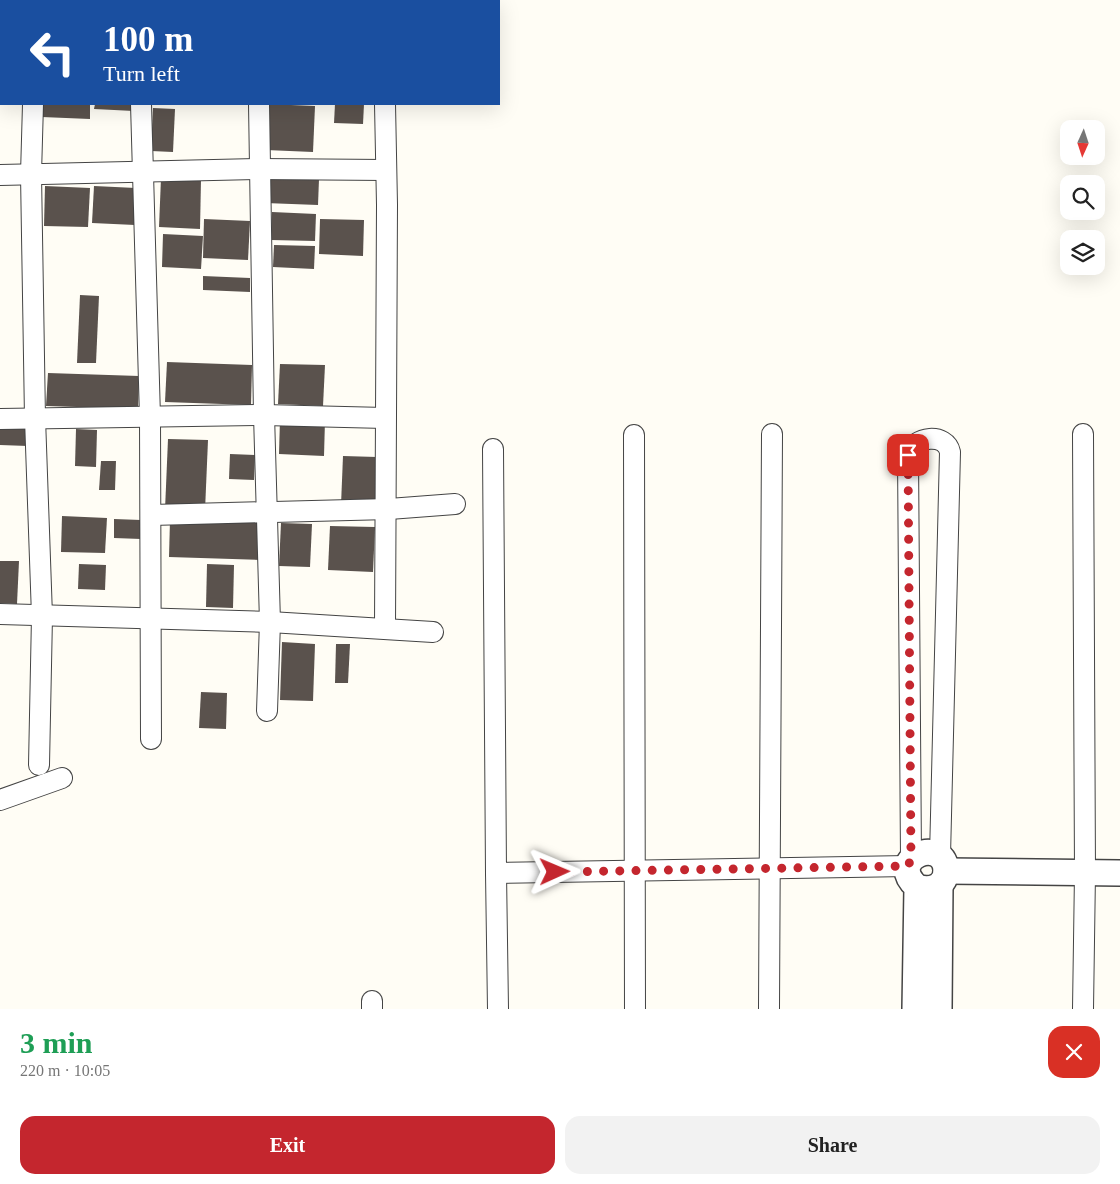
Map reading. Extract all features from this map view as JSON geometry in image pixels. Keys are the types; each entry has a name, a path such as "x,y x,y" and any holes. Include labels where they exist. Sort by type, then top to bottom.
{"street":[{"path":"33,105 31,174 35,418 42,616 39,765"},
{"path":"141,105 150,417 151,739"},
{"path":"259,105 264,415 270,622 267,711"},
{"path":"384,628 385,105"},
{"path":"0,175 259,169 386,170"},
{"path":"0,419 264,415 385,418"},
{"path":"769,1009 772,434"},
{"path":"1083,434 1085,873 1083,1009"},
{"path":"634,435 633,871 635,1009"},
{"path":"915,1009 927,871 950,452 949,447 944,442 923,439 912,445 908,455 927,871 940,1009"},
{"path":"493,449 498,1009"},
{"path":"151,515 385,509 455,504"},
{"path":"0,614 270,622 433,632"},
{"path":"0,800 62,778"},
{"path":"496,873 770,869 1120,873"}],"building":[{"path":"43,105 90,105 90,119 42,117"},
{"path":"95,105 134,105 134,111 94,109"},
{"path":"267,105 315,106 313,152 266,150"},
{"path":"335,105 364,105 363,124 334,123"},
{"path":"153,108 175,109 173,152 151,151"},
{"path":"266,177 319,179 318,205 265,203"},
{"path":"161,178 201,180 200,229 159,227"},
{"path":"45,186 90,188 88,227 44,226"},
{"path":"94,186 136,188 135,225 92,223"},
{"path":"272,212 316,214 315,241 271,240"},
{"path":"204,219 250,221 248,260 203,258"},
{"path":"320,219 364,220 363,256 319,254"},
{"path":"163,234 203,236 201,269 162,267"},
{"path":"274,245 315,246 314,269 273,267"},
{"path":"203,276 250,278 250,292 203,290"},
{"path":"80,295 99,296 96,363 77,363"},
{"path":"167,362 252,365 251,405 165,402"},
{"path":"280,364 325,365 323,406 278,404"},
{"path":"48,373 139,376 138,409 46,406"},
{"path":"280,419 325,420 324,456 279,454"},
{"path":"0,427 29,428 28,446 0,445"},
{"path":"76,429 97,430 96,467 75,466"},
{"path":"168,439 208,440 205,511 165,510"},
{"path":"230,454 255,455 254,480 229,479"},
{"path":"343,456 377,457 375,506 341,505"},
{"path":"101,461 116,461 115,490 99,490"},
{"path":"62,516 107,518 105,553 61,552"},
{"path":"114,519 141,520 141,539 114,538"},
{"path":"170,520 262,523 261,560 169,557"},
{"path":"281,523 312,524 310,567 279,566"},
{"path":"330,526 375,527 373,572 328,570"},
{"path":"0,561 19,561 17,604 0,603"},
{"path":"79,564 106,565 105,590 78,589"},
{"path":"207,564 234,565 233,608 206,607"},
{"path":"282,642 315,644 313,701 280,700"},
{"path":"336,644 350,644 348,683 335,683"},
{"path":"201,692 227,693 226,729 199,728"}],"route":[{"path":"555,872 908,866 911,859 908,455"}]}
